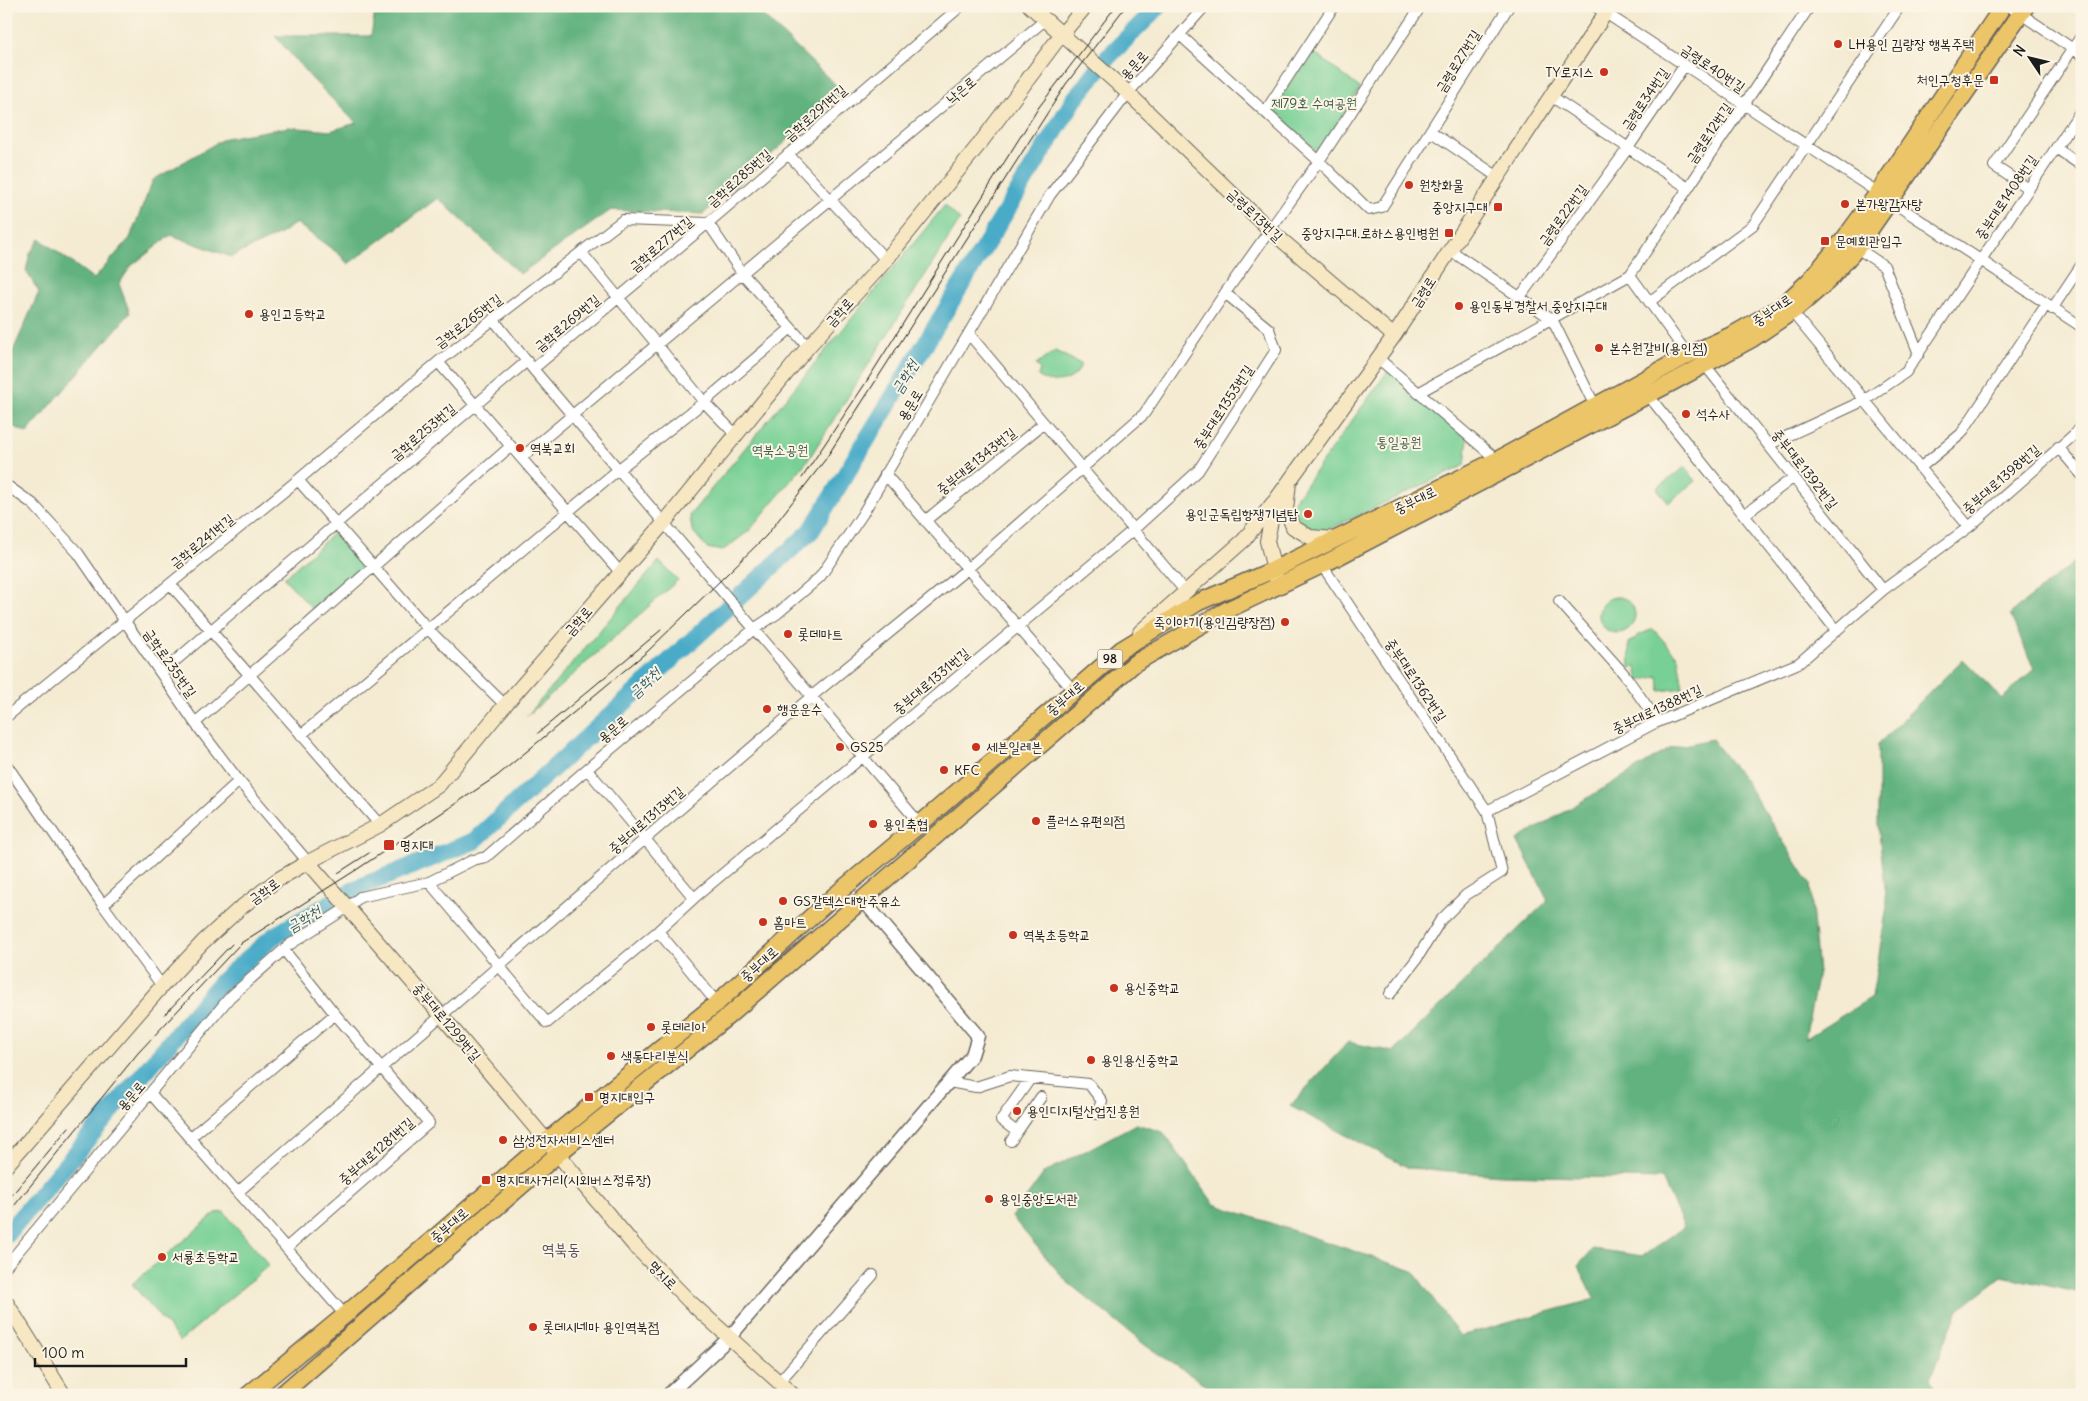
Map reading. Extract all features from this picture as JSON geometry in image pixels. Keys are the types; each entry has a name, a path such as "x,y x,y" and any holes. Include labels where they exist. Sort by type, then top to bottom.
{"main road":[{"path":"1030,6 1061,35"},
{"name":"금학로","path":"6,1166 162,986 203,942 239,908 277,880 312,866 380,825 439,785 505,705 664,523 808,347 886,260 981,142 1061,35 1086,6"},
{"name":"중부대로","path":"248,1395 548,1140 716,1003 833,897 1122,649 1199,602 1322,565 1705,365 1792,312 1829,280 1857,248 1884,198 2003,6"},
{"name":"금령로","path":"1276,578 1267,541 1275,501 1394,336 1551,96 1604,9"},
{"name":"중부대로","path":"281,1395 559,1153 727,1016 1135,663 1227,610 1336,539 1497,460 1688,355 1734,334 1781,307 1810,280 1844,239 1884,198 2019,9"},
{"name":"금령로13번길","path":"1061,35 1125,90 1271,231 1394,336"},
{"path":"1290,481 1286,509 1293,527 1310,537 1336,539"},
{"path":"1122,649 1244,540 1275,501"},
{"name":"중부대로1299번길","path":"312,866 548,1140"},
{"name":"명지로","path":"548,1140 633,1244 682,1294 793,1395"},
{"path":"6,1302 64,1395"}],"street":[{"name":"금학로291번길","path":"886,260 788,154 961,6"},
{"name":"용문로","path":"6,1266 151,1094 230,996 284,950 360,897 429,882 473,860 486,857 587,769 754,629 778,613 820,577 862,515 1050,195 1125,90 1180,35 1205,6"},
{"path":"1265,112 1334,6"},
{"path":"812,696 967,569 1144,414 1225,293 1271,231 1319,161 1421,6"},
{"name":"금령로27번길","path":"1180,35 1319,161 1369,210 1382,207 1509,6"},
{"name":"금령로12번길","path":"1418,393 1630,275 1810,6"},
{"path":"1650,302 1753,225 1900,6"},
{"name":"금령로40번길","path":"1604,9 1684,66 1884,198"},
{"path":"2019,9 2082,55"},
{"name":"낙은로","path":"829,200 1045,20"},
{"path":"2029,189 1994,166 2082,35"},
{"name":"금령로34번길","path":"1628,148 1684,66"},
{"name":"금령로34번길","path":"1551,96 1688,188"},
{"name":"중부대로1408번길","path":"1980,262 2082,109"},
{"path":"1430,131 1498,176"},
{"name":"금령로22번길","path":"1520,297 1628,148"},
{"name":"중부대로1408번길","path":"2056,148 2082,166"},
{"name":"금학로285번길","path":"788,154 708,223 742,273 808,347"},
{"name":"중부대로1408번길","path":"1884,198 2082,327"},
{"path":"521,458 829,200"},
{"name":"금학로277번길","path":"581,252 623,220 708,223"},
{"name":"금학로277번길","path":"618,298 708,223"},
{"path":"1857,248 1884,266 1919,354"},
{"path":"1450,250 1552,319 1595,406"},
{"path":"581,252 704,402 735,434"},
{"name":"금학로265번길","path":"581,252 438,362 620,572"},
{"path":"1768,445 1865,400 1906,372 1980,262"},
{"path":"1921,467 1961,434 2049,307 2082,264"},
{"path":"1630,275 1688,355"},
{"name":"중부대로1353번길","path":"1133,530 1198,471 1276,350 1268,329 1225,293"},
{"name":"금학로269번길","path":"530,365 618,298"},
{"name":"중부대로1398번길","path":"1792,312 1969,527 2058,447 2082,475"},
{"name":"금학로269번길","path":"493,320 754,629"},
{"path":"301,735 619,469 704,402 790,329"},
{"path":"969,334 1185,591"},
{"path":"1378,359 1497,460"},
{"path":"438,362 298,480 428,629 505,705"},
{"name":"금학로253번길","path":"336,524 475,405 530,365"},
{"name":"중부대로1392번길","path":"1705,365 1883,590"},
{"path":"1648,395 1836,630"},
{"name":"중부대로1343번길","path":"925,521 1044,423"},
{"path":"2058,447 2077,432 2082,424"},
{"path":"195,723 511,446"},
{"path":"885,474 1074,691"},
{"path":"1744,515 1794,477"},
{"name":"금학로241번길","path":"298,480 171,585 380,825"},
{"name":"금학로235번길","path":"6,486 32,504 78,553 195,723 239,781 312,866"},
{"path":"161,673 336,524"},
{"name":"중부대로1388번길","path":"1487,810 1658,722 1799,663 1883,590 1969,527"},
{"path":"1018,627 1133,530"},
{"name":"중부대로1362번길","path":"1322,565 1487,810"},
{"path":"6,717 171,585"},
{"path":"1559,601 1624,674 1658,722"},
{"name":"중부대로1331번길","path":"862,757 1018,627"},
{"path":"754,629 920,824"},
{"name":"중부대로1313번길","path":"441,1015 812,696"},
{"path":"429,882 548,1023 862,757"},
{"path":"6,764 103,905 162,986"},
{"path":"587,769 694,898"},
{"path":"103,905 239,781"},
{"path":"1390,994 1416,960 1440,921 1466,894 1502,872 1487,810"},
{"path":"668,1395 729,1338 972,1055 978,1036 862,900"},
{"path":"658,931 716,1003"},
{"path":"284,950 335,1014 381,1067"},
{"path":"191,1137 335,1014"},
{"path":"238,1192 441,1015"},
{"name":"중부대로1281번길","path":"286,1248 429,1123 381,1067"},
{"path":"949,1082 976,1087 1010,1076 1089,1084 1102,1101 1096,1114"},
{"path":"1030,1079 1001,1120 1014,1137 1041,1097"},
{"path":"151,1094 191,1137 344,1315"},
{"path":"779,1382 873,1275"}],"green space":[{"path":"376,6 753,6 843,92 703,214 611,210 520,274 438,198 348,264 339,254 296,223 280,234 231,257 171,235 131,266 119,284 130,313 27,433 6,423 6,367 39,292 26,271 30,253 40,239 94,279 130,238 153,180 225,138 289,127 330,131 356,123 313,80 275,36 371,36"},
{"name":"제79호 수여공원","path":"1312,51 1360,88 1318,153 1272,110"},
{"name":"역북소공원","path":"945,205 960,220 808,460 749,531 722,551 707,548 692,530 690,515"},
{"path":"1055,351 1081,364 1069,379 1056,382 1038,376 1040,369 1036,365"},
{"name":"통일공원","path":"1390,368 1468,436 1465,465 1321,533 1306,532 1295,519 1291,505"},
{"path":"1685,467 1696,481 1668,503 1657,488"},
{"path":"336,531 367,565 315,612 284,578"},
{"path":"2082,556 2082,1293 2002,1276 1958,1310 1930,1379 1939,1395 1221,1395 1145,1345 1066,1281 1012,1217 1044,1173 1136,1124 1163,1132 1214,1204 1413,1271 1460,1336 1595,1299 1578,1266 1593,1249 1643,1256 1684,1227 1662,1179 1501,1175 1409,1168 1290,1106 1348,1042 1393,1052 1548,900 1517,840 1671,748 1712,739 1745,781 1810,884 1818,973 1805,1039 1872,997 1887,906 1878,824 1878,744 1963,659 2002,699 2034,669 2010,614"},
{"path":"659,561 678,580 527,716"},
{"path":"1617,597 1629,603 1635,615 1629,627 1617,633 1605,627 1599,615 1605,603"},
{"path":"1653,629 1678,657 1683,688 1660,691 1658,676 1639,681 1636,667 1630,669 1629,643 1639,635"},
{"path":"224,1212 269,1265 180,1341 132,1284 216,1213"}],"waterway":[{"name":"금학천","path":"6,1235 222,981 274,936 355,889 474,841 811,531 1074,100 1107,58 1159,6"}],"tram line":[{"path":"802,478 865,384 1039,107 1116,6"},
{"path":"6,1216 138,1053 241,943 356,870 497,776 648,651 766,536 825,460 1066,84 1126,6"},
{"path":"538,733 661,630"},
{"path":"338,873 369,853"},
{"path":"165,1014 232,944"},
{"path":"6,1202 69,1127"}],"place":[{"name":"LH용인 김량장 행복주택","path":"1838,44"},
{"name":"TY로지스","path":"1604,72"},
{"name":"처인구청후문","path":"1994,80"},
{"name":"원창화물","path":"1409,185"},
{"name":"본가왕감자탕","path":"1845,204"},
{"name":"중앙지구대","path":"1498,207"},
{"name":"중앙지구대.로하스용인병원","path":"1449,233"},
{"name":"문예회관입구","path":"1825,241"},
{"name":"용인동부경찰서 중앙지구대","path":"1459,306"},
{"name":"용인고등학교","path":"249,314"},
{"name":"본수원갈비(용인점)","path":"1599,348"},
{"name":"석수사","path":"1686,414"},
{"name":"역북교회","path":"520,448"},
{"name":"용인군독립항쟁기념탑","path":"1308,514"},
{"name":"죽이야기(용인김량장점)","path":"1285,622"},
{"name":"롯데마트","path":"788,634"},
{"name":"행운운수","path":"767,709"},
{"name":"GS25","path":"840,747"},
{"name":"세븐일레븐","path":"976,747"},
{"name":"KFC","path":"944,770"},
{"name":"플러스유편의점","path":"1036,821"},
{"name":"용인축협","path":"873,824"},
{"name":"명지대","path":"389,845"},
{"name":"GS칼텍스대한주유소","path":"783,901"},
{"name":"홈마트","path":"763,922"},
{"name":"역북초등학교","path":"1013,935"},
{"name":"용신중학교","path":"1114,988"},
{"name":"롯데리아","path":"651,1027"},
{"name":"색동다리분식","path":"611,1056"},
{"name":"용인용신중학교","path":"1091,1060"},
{"name":"명지대입구","path":"589,1097"},
{"name":"용인디지털산업진흥원","path":"1017,1111"},
{"name":"삼성전자서비스센터","path":"503,1140"},
{"name":"명지대사거리(시외버스정류장)","path":"486,1180"},
{"name":"용인중앙도서관","path":"989,1199"},
{"name":"서룡초등학교","path":"162,1257"},
{"name":"롯데시네마 용인역북점","path":"533,1327"}],"district":[{"name":"역북동","path":"561,1249"}]}
